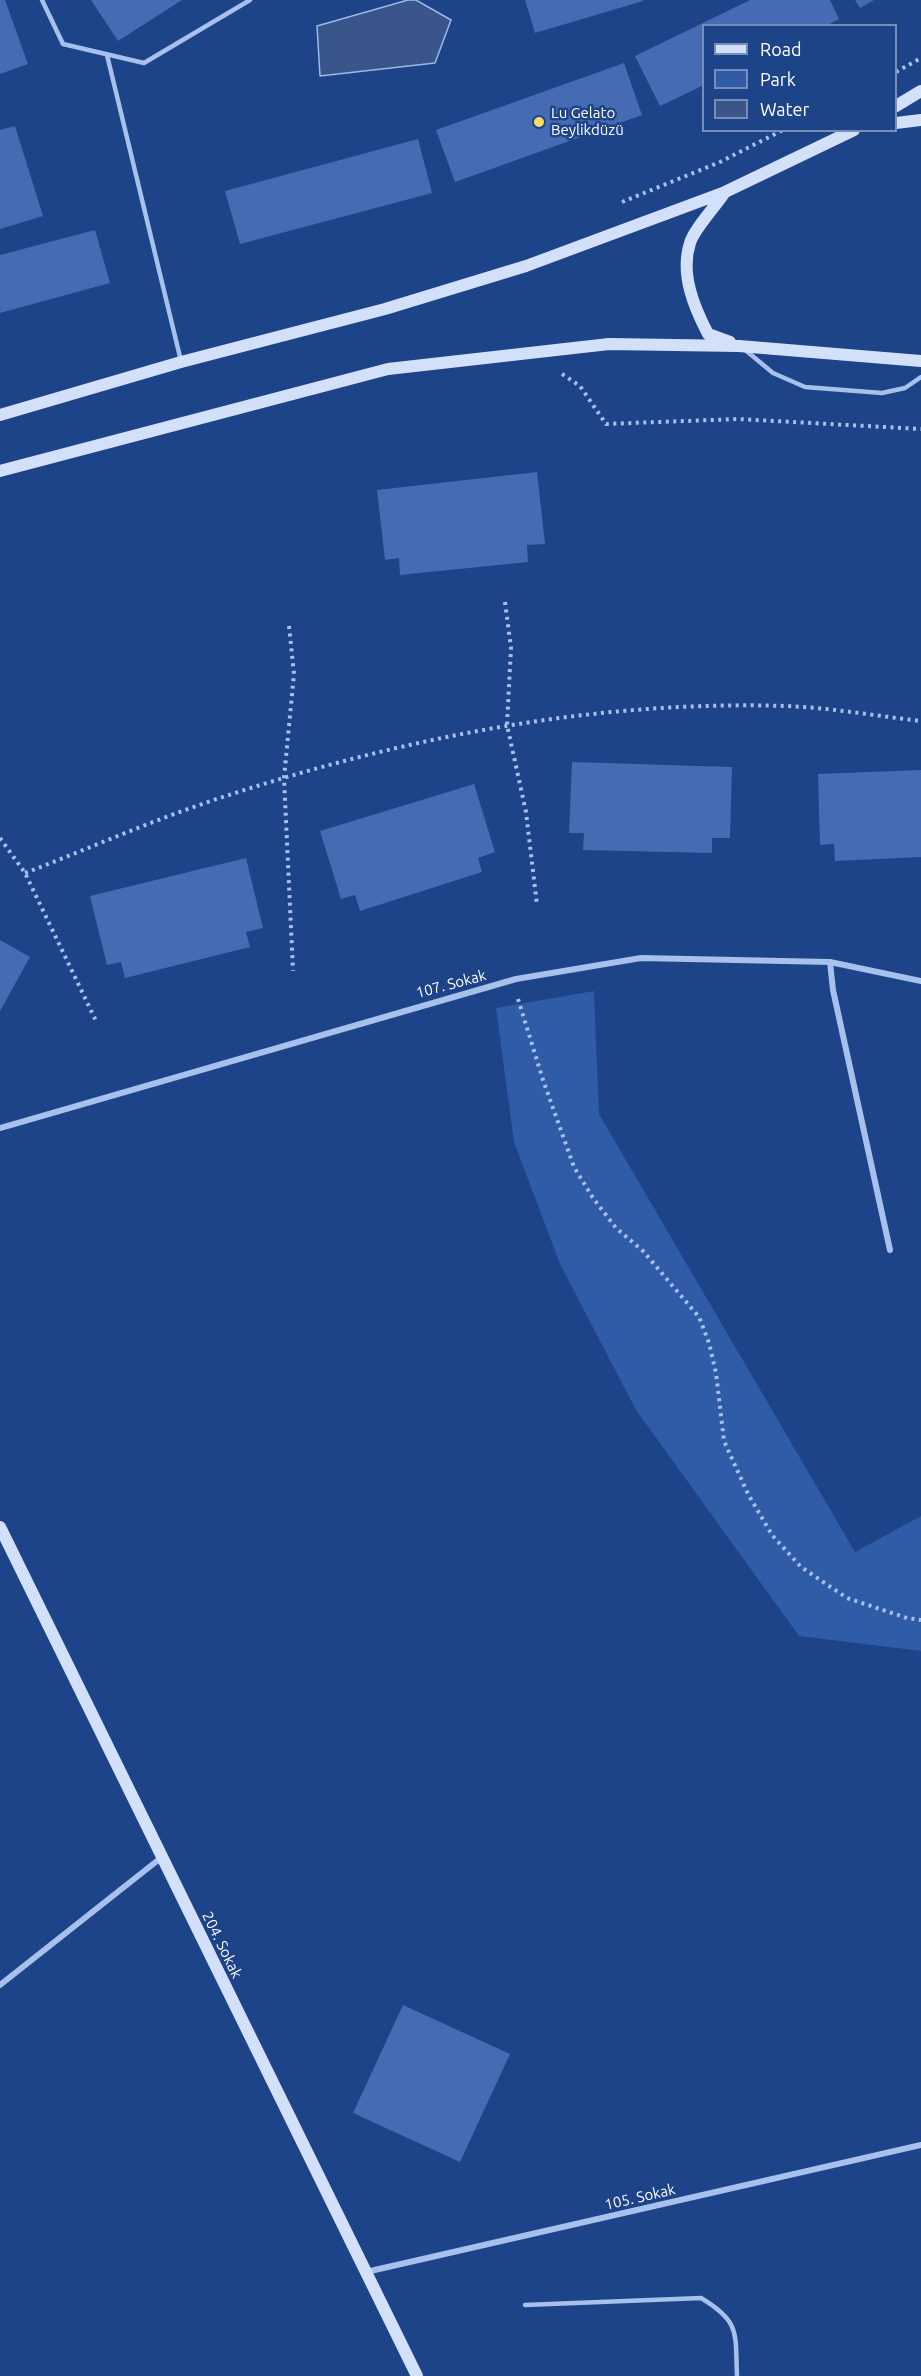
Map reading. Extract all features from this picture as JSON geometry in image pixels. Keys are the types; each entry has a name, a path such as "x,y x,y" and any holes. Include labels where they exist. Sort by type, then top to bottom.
{"street":[{"path":"897,105 921,91"},
{"path":"897,123 921,120"},
{"path":"0,415 181,363 385,309 526,266 725,192 850,132"},
{"path":"725,192 690,242 687,271 694,308 708,334 739,346"},
{"path":"0,471 388,369 609,344 739,346 921,361"},
{"name":"107. Sokak","path":"0,1128 516,979 641,958 830,962 921,981"},
{"path":"830,962 833,990 890,1250"},
{"name":"204. Sokak","path":"0,1527 417,2376"},
{"path":"0,1985 163,1857"},
{"name":"105. Sokak","path":"364,2272 921,2145"}],"lane":[{"path":"42,0 63,44 144,63 250,0"},
{"path":"107,55 181,363"},
{"path":"739,346 773,373 805,387 882,393 904,388 921,377"},
{"path":"525,2305 701,2298 723,2312 735,2331 737,2376"}],"path":[{"path":"897,71 921,58"},
{"path":"617,204 720,162 779,132"},
{"path":"556,373 564,374 580,386 606,424 738,419 921,429"},
{"path":"505,602 511,648 507,725 526,812 537,905"},
{"path":"289,626 294,674 284,778 293,971"},
{"path":"25,873 230,794 337,762 507,725 574,715 789,706 921,721"},
{"path":"0,838 25,873 97,1023"},
{"path":"516,979 519,1004 574,1167 593,1198 616,1228 643,1251 699,1317 709,1343 716,1373 724,1441 748,1494 772,1535 801,1567 847,1598 907,1618 921,1620"}],"green space":[{"path":"594,991 599,1114 855,1552 921,1516 921,1651 799,1636 636,1410 560,1264 514,1142 496,1008"}],"water":[{"path":"408,0 416,0 451,20 435,63 320,76 317,26"}],"building":[{"path":"0,0 5,0 28,64 0,74"},
{"path":"91,0 182,0 118,41"},
{"path":"525,0 643,0 643,1 535,33"},
{"path":"750,0 830,0 839,19 830,24 702,24 702,86 660,106 635,56"},
{"path":"855,0 874,0 860,8"},
{"name":"Lu Gelato Beylikdüzü","path":"624,63 642,115 455,182 436,130"},
{"path":"15,126 43,216 0,229 0,130"},
{"path":"418,139 432,193 240,244 225,191"},
{"path":"95,230 110,283 0,313 0,255"},
{"path":"537,472 545,544 527,545 528,562 400,575 399,558 385,560 377,490"},
{"path":"572,762 732,767 730,838 712,838 712,853 583,850 584,833 569,833"},
{"path":"921,770 921,857 835,861 834,844 820,845 818,774"},
{"path":"474,784 495,852 478,858 482,872 360,911 355,895 341,899 320,831"},
{"path":"246,858 263,928 246,932 250,947 125,978 121,962 107,965 90,896"},
{"path":"0,940 30,957 0,1011"},
{"path":"403,2005 510,2054 460,2162 353,2113"}],"place":[{"name":"Lu Gelato Beylikdüzü","path":"539,122"}]}
